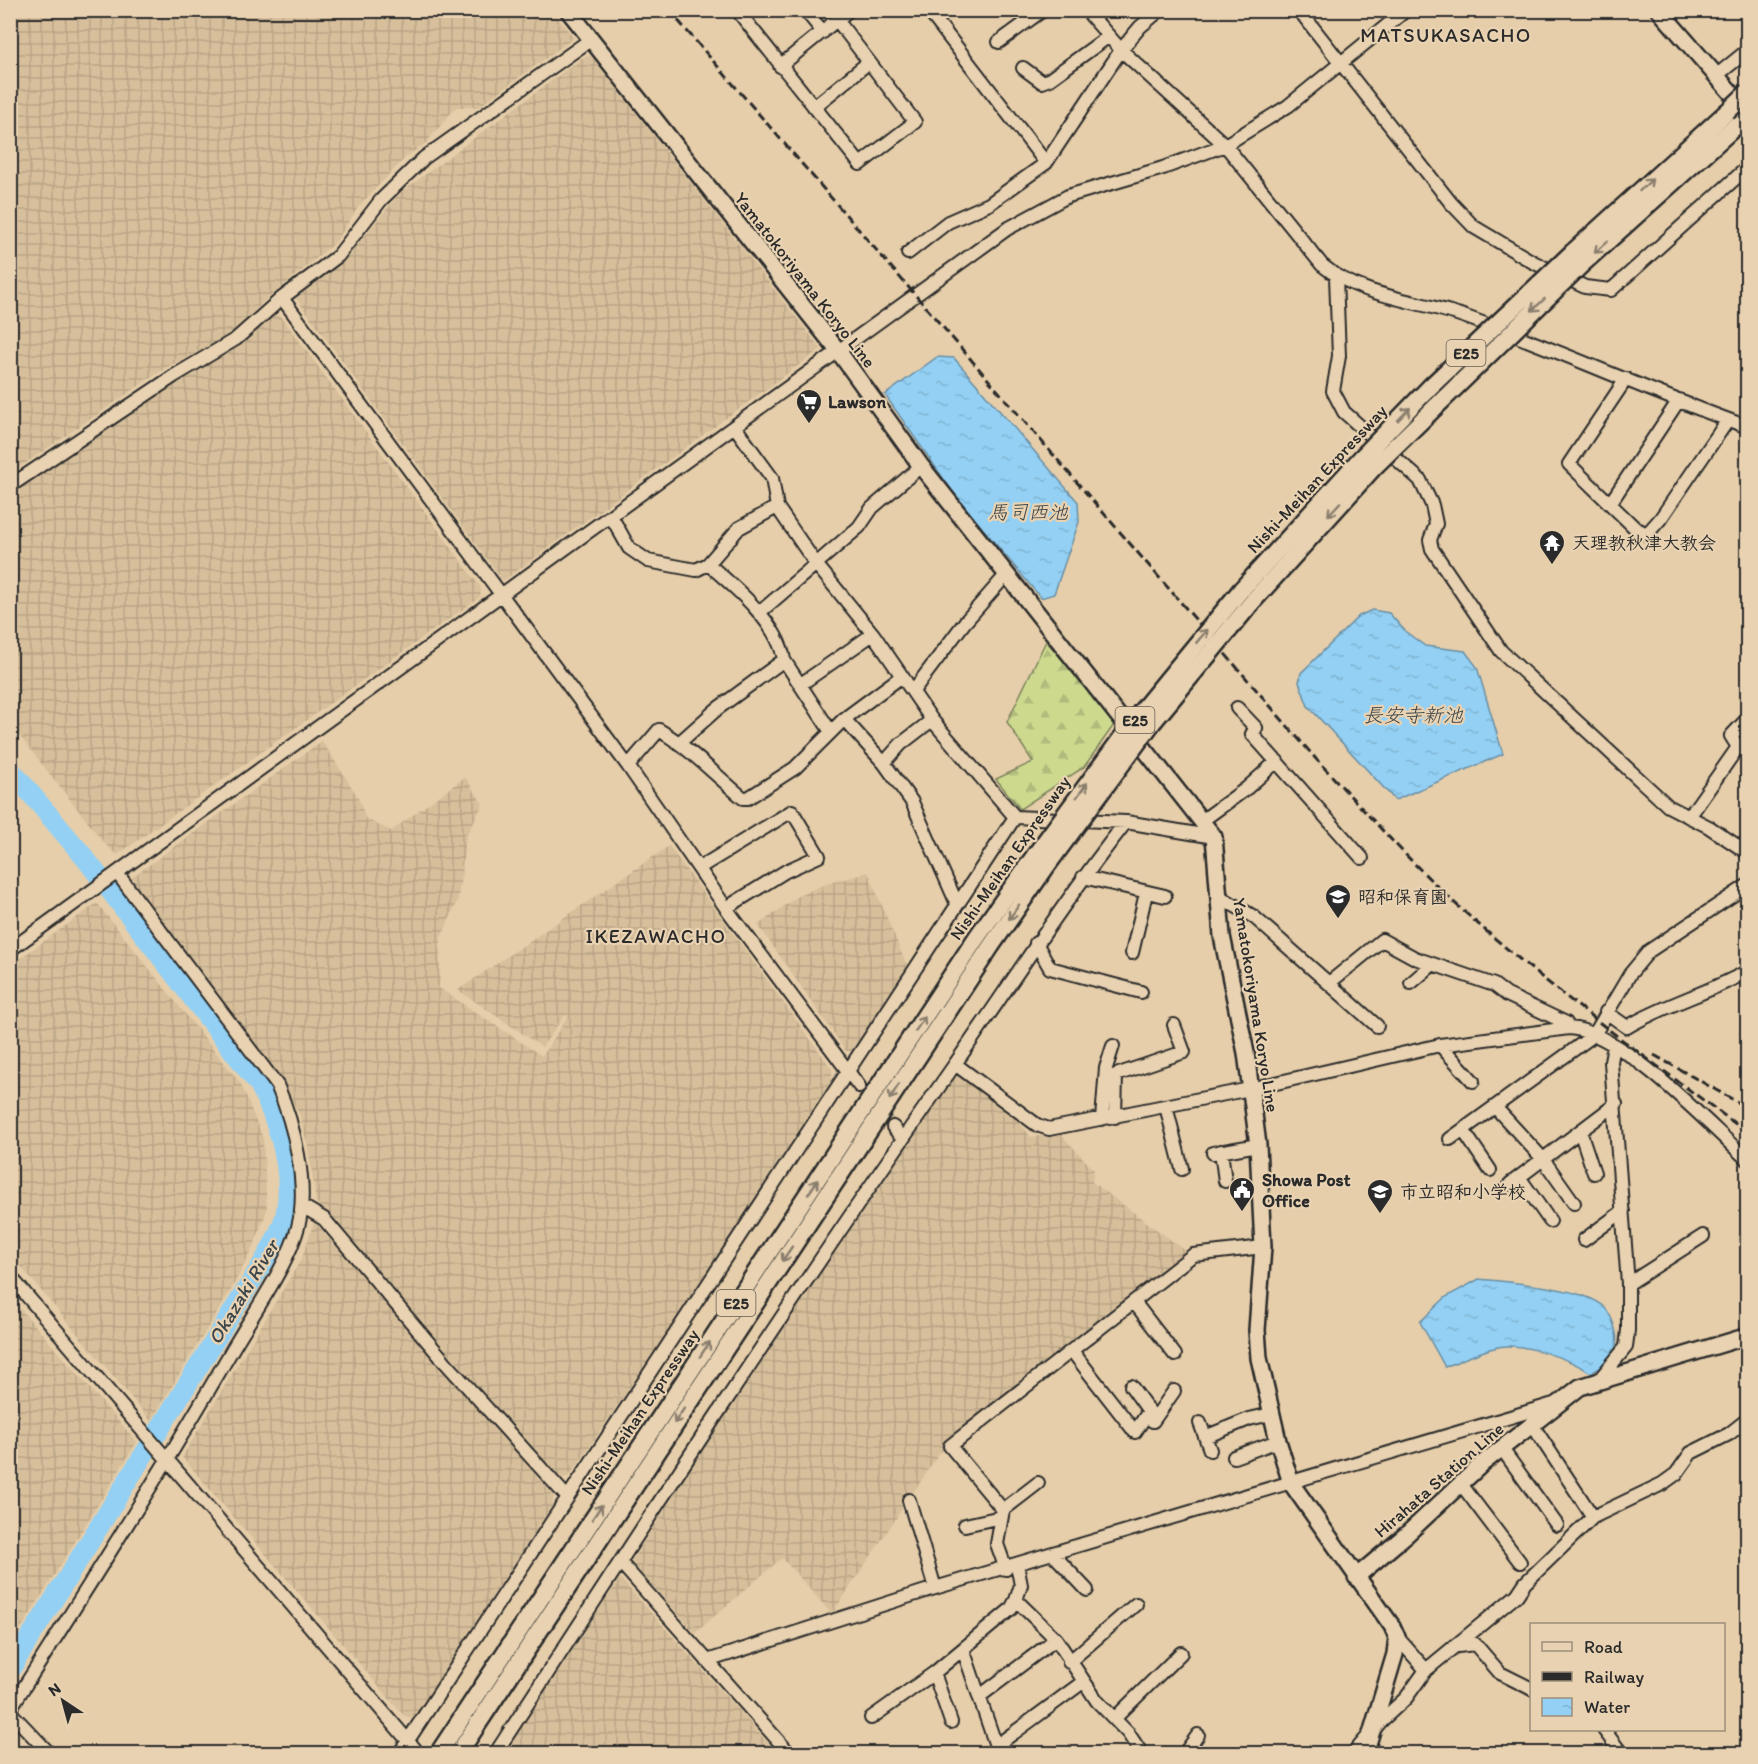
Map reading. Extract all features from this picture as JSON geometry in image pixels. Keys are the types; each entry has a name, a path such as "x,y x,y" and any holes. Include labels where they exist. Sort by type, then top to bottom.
{"highway":[{"name":"Nishi-Meihan Expressway","path":"1576,259 1619,230 1742,120 1748,93"},
{"name":"Nishi-Meihan Expressway","path":"438,1754 971,946 1152,723 1247,596 1369,461 1576,259 1742,120"},
{"name":"Nishi-Meihan Expressway","path":"458,1754 509,1673 978,966 1042,859"},
{"path":"416,1747 576,1543"},
{"path":"466,1754 509,1673"}],"main road":[{"name":"Yamatokoriyama Koryo Line","path":"568,10 839,352 921,466 1203,820 1214,837 1217,849 1217,895 1222,936 1246,1053 1258,1145 1263,1247 1257,1330 1259,1358 1271,1414 1291,1483 1392,1626 1397,1637"},
{"path":"1659,10 1716,76 1742,120"},
{"name":"Hirahata Station Line","path":"1356,1577 1502,1449 1580,1387 1748,1336"},
{"path":"1365,1754 1395,1654 1397,1637"}],"street":[{"path":"736,10 860,164 915,122 837,20"},
{"path":"805,10 823,32"},
{"path":"780,66 849,10"},
{"path":"928,10 1046,163"},
{"path":"999,42 1044,10 1048,15 1054,10"},
{"path":"1086,10 1121,50 1225,145 1322,265 1336,277 1390,296 1461,315 1748,427"},
{"path":"908,253 948,222 989,204 1046,163 1121,50 1140,27 1160,10"},
{"path":"1299,10 1451,203 1474,227 1533,262 1585,287 1598,291 1611,290 1748,167"},
{"path":"10,950 1007,229 1068,196 1163,168 1225,145 1288,106 1406,10"},
{"path":"1023,68 1042,82 1050,79 1109,36"},
{"path":"10,486 174,376 237,339 282,298 338,256 381,200 424,158 590,40"},
{"path":"1716,76 1748,50"},
{"path":"814,107 869,62"},
{"path":"1336,277 1339,356 1333,392 1344,412 1420,480 1432,505 1436,524 1430,540 1432,549 1461,596 1501,651 1668,806 1728,838 1748,853"},
{"path":"282,298 628,766 726,908 859,1086"},
{"path":"1626,379 1569,464 1611,502 1635,528 1647,534 1661,518 1728,420"},
{"path":"1611,502 1679,400"},
{"path":"735,427 772,478 777,507 816,564 873,634 932,720 1015,817 1126,822 1214,837"},
{"path":"759,613 859,527 872,508 921,466"},
{"path":"611,516 629,548 648,561 696,570 708,564 739,528 777,507"},
{"path":"708,564 759,613 782,648 784,660 831,732"},
{"path":"913,691 965,622 1007,574"},
{"path":"801,684 873,634"},
{"path":"680,742 717,709 784,660"},
{"path":"628,766 659,730 680,742 705,767 743,798 748,798 795,768 844,719 902,676"},
{"path":"1237,708 1257,728 1252,734 1362,858"},
{"path":"1689,817 1738,747 1731,736 1748,718"},
{"path":"844,719 884,763 912,802 957,904"},
{"path":"884,763 901,744 932,720"},
{"path":"1203,820 1247,788 1276,761"},
{"path":"699,868 792,811 819,856 786,871 726,908"},
{"path":"399,1754 416,1747 567,1497 1015,817"},
{"path":"495,1754 620,1562 903,1138 1083,877 1126,822"},
{"path":"50,1754 10,1711 290,1249 302,1206 293,1136 287,1109 277,1085 115,875"},
{"path":"1083,877 1165,896"},
{"path":"1450,1140 1594,1035 1630,974 1649,951 1748,885"},
{"path":"1132,953 1146,893"},
{"path":"1217,895 1254,917 1377,1026"},
{"path":"1329,983 1382,940 1431,965 1494,984 1507,995 1566,1023 1569,1028"},
{"path":"1036,944 1050,968 1141,992"},
{"path":"1412,983 1431,965"},
{"path":"1606,1012 1627,1027 1652,1012 1711,989 1748,971"},
{"path":"1115,1117 1116,1075 1184,1052 1174,1025"},
{"path":"955,1064 1041,1127 1049,1129 1250,1089 1440,1045 1569,1028 1582,1029 1614,1045 1693,1105 1748,1160"},
{"path":"1440,1045 1473,1081"},
{"path":"1598,1381 1626,1347 1628,1284 1611,1062 1614,1045"},
{"path":"1102,1119 1106,1068 1113,1046"},
{"path":"1550,1221 1515,1181 1616,1104"},
{"path":"1166,1106 1182,1169"},
{"path":"1495,1107 1543,1159 1574,1203"},
{"path":"892,1127 903,1138"},
{"path":"1463,1130 1490,1170"},
{"path":"1580,1131 1594,1173"},
{"path":"1225,1181 1217,1152 1258,1145"},
{"path":"302,1206 324,1219 445,1362 567,1497"},
{"path":"1584,1240 1623,1211"},
{"path":"1628,1284 1703,1236"},
{"path":"871,1718 934,1673 1011,1609 1021,1585 997,1544 1002,1514 950,1446 1193,1255 1263,1247"},
{"path":"10,1276 416,1747"},
{"path":"1134,1302 1175,1355"},
{"path":"1072,1351 1135,1432 1149,1411 1131,1386"},
{"path":"1146,1416 1153,1421 1174,1391"},
{"path":"707,1661 935,1588 1012,1567 1498,1419 1564,1402"},
{"path":"1200,1423 1208,1444 1249,1419 1271,1414"},
{"path":"1353,1754 1406,1698 1426,1670 1457,1647 1517,1595 1525,1582 1593,1517 1662,1484 1676,1474 1691,1453 1729,1434 1748,1419"},
{"path":"1533,1426 1593,1517"},
{"path":"1234,1457 1278,1442"},
{"path":"1502,1449 1557,1525"},
{"path":"965,1525 1002,1514 1038,1483"},
{"path":"1461,1484 1520,1562"},
{"path":"909,1500 935,1588"},
{"path":"1053,1554 1087,1590"},
{"path":"620,1562 790,1754"},
{"path":"1016,1600 1056,1639 1096,1701 1115,1718 1142,1754"},
{"path":"1069,1662 1136,1604"},
{"path":"1397,1637 1426,1670"},
{"path":"980,1696 1056,1639"},
{"path":"1457,1647 1475,1644 1500,1673 1530,1688"},
{"path":"963,1649 996,1746 1083,1682"},
{"path":"1115,1718 1181,1653"},
{"path":"934,1673 951,1722"},
{"path":"1605,1731 1622,1754"},
{"path":"1184,1754 1198,1735"}],"shaded area":[{"path":"11,10 552,10 574,38 478,107 456,107 426,143 407,156 359,206 335,243 262,303 238,328 217,342 164,369 11,473"},
{"path":"591,56 821,349 503,581 296,298 345,260 399,194 582,58"},
{"path":"271,315 281,316 481,588 480,597 117,855 105,844 11,725 11,493 177,381 241,344"},
{"path":"322,741 358,797 366,819 391,831 465,777 483,804 466,836 458,900 441,938 439,988 542,1056 568,1016 565,1015 542,1047 458,990 669,846 832,1069 832,1082 763,1191 569,1477 558,1478 316,1202 308,1147 300,1116 289,1095 273,1069 128,880"},
{"path":"868,872 907,966 853,1051 846,1051 758,925 798,896 838,879"},
{"path":"97,903 241,1084 263,1138 267,1210 254,1246 232,1288 151,1421 11,1255 11,965"},
{"path":"962,1074 1006,1107 1031,1137 1060,1133 1094,1170 1092,1182 1190,1254 966,1429 939,1454 832,1614 782,1558 695,1633 631,1562 717,1427 950,1078"},
{"path":"314,1221 554,1496 552,1506 413,1718 404,1716 182,1457 302,1258"},
{"path":"10,1297 137,1442 11,1645 10,1645"},
{"path":"620,1578 777,1753 504,1753"}],"green space":[{"path":"1046,641 1116,722 1084,767 1020,809 996,779 1033,762 1007,722"}],"water":[{"name":"馬司西池","path":"937,357 954,358 1078,502 1079,522 1054,594 1041,598 955,495 885,395"},
{"name":"長安寺新池","path":"1372,610 1389,613 1406,632 1425,646 1465,651 1477,667 1503,754 1395,800 1308,706 1299,682 1301,673 1359,616"},
{"path":"1479,1279 1543,1286 1592,1299 1605,1308 1613,1322 1617,1340 1614,1352 1606,1362 1591,1373 1571,1362 1546,1353 1508,1346 1485,1351 1445,1367 1420,1322 1446,1297"}],"waterway":[{"name":"Okazaki River","path":"10,769 85,858 260,1086 278,1131 286,1163 288,1195 283,1222 269,1253 10,1670"}],"tunnel":[{"path":"859,1086 893,1127"}],"railway":[{"path":"669,10 1316,759 1409,859 1468,915 1536,973 1748,1133"},
{"path":"1654,1055 1748,1108"}],"place":[{"name":"Lawson","path":"809,425"},
{"name":"天理教秋津大教会","path":"1552,566"},
{"name":"昭和保育園","path":"1338,920"},
{"name":"Showa Post Office","path":"1242,1213"},
{"name":"市立昭和小学校","path":"1380,1215"}],"district":[{"name":"MATSUKASACHO","path":"1446,35"},
{"name":"IKEZAWACHO","path":"656,936"}]}
